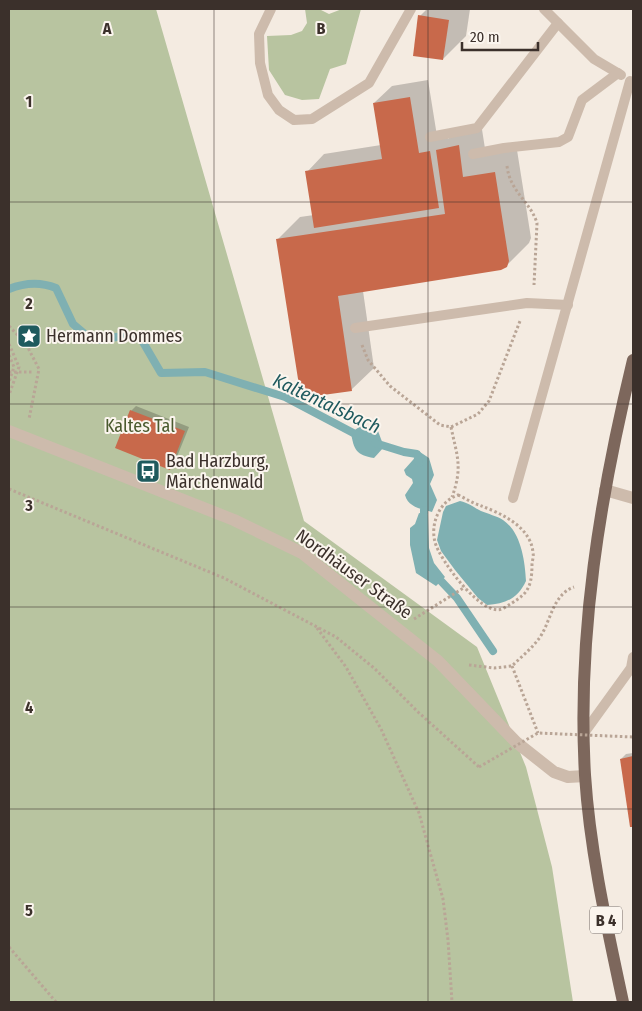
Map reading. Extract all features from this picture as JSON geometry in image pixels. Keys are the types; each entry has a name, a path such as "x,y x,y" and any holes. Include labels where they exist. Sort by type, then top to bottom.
{"main road":[{"name":"B 4","path":"623,1002 591,838 585,776 584,733 586,641 591,580 605,490 633,360"}],"street":[{"name":"Nordhäuser Straße","path":"9,431 26,436 142,485 234,520 302,553 438,661 516,742 554,772 568,777 585,776"},
{"path":"605,490 633,498"}],"lane":[{"path":"271,9 259,34 260,63 268,95 280,110 294,120 312,119 369,84 411,9"},
{"path":"513,498 632,81 594,59 544,9"},
{"path":"430,137 477,128 558,23"},
{"path":"473,154 504,148 559,142 568,137 582,100 618,73"},
{"path":"355,328 527,303 568,305"},
{"path":"584,733 631,668 633,656"}],"path":[{"path":"355,328 368,360 390,386 440,425 451,427 478,414 489,401 527,303 534,290 538,223 535,215 516,192 508,176 504,148"},
{"path":"9,326 26,344 39,369 26,436"},
{"path":"9,344 19,367 9,394"},
{"path":"9,355 14,367 9,382"},
{"path":"9,372 33,372"},
{"path":"451,427 457,448 458,461 457,482 451,498"},
{"path":"9,489 224,578 336,637 374,668 418,712 479,767 538,734 633,737"},
{"path":"458,495 513,521 522,530 534,552 529,589 520,599 512,601 503,609 492,610 486,608 464,588 438,551 434,541 434,527 443,504 451,498 458,495"},
{"path":"438,661 494,668 512,666 538,640 554,606 566,590 591,580"},
{"path":"398,628 440,605 464,588"},
{"path":"315,625 346,667 382,729 418,813 443,898 452,1002"},
{"path":"512,666 538,734"},
{"path":"9,947 56,1002"}],"green space":[{"name":"Kaltes Tal","path":"9,9 156,9 304,521 477,647 526,767 552,867 573,1002 9,1002"},
{"path":"305,9 319,9 329,14 342,9 361,9 346,64 330,69 319,99 302,100 285,95 269,70 267,36 291,35 302,31 307,23"}],"water":[{"path":"363,424 378,431 384,447 374,458 357,451 353,444 351,433"},
{"path":"420,452 429,458 434,475 430,484 437,500 432,512 412,505 405,495 413,483 404,470"},
{"path":"460,501 503,520 509,525 518,539 525,565 526,581 519,592 511,599 487,605 478,598 441,551 437,540 443,512 446,506"},
{"path":"419,513 428,515 429,548 434,563 445,577 436,586 416,573 410,545 410,528 415,524"}],"building":[{"path":"418,15 449,20 443,60 413,56"},
{"path":"410,97 419,153 430,151 439,208 314,228 305,171 382,159 373,103"},
{"path":"459,145 463,177 495,172 509,261 507,267 501,270 338,296 352,391 301,398 276,239 445,214 436,150"},
{"path":"130,410 185,431 170,470 115,448"},
{"path":"633,756 633,827 630,827 620,759"}],"waterway":[{"name":"Kaltentalsbach","path":"9,289 32,284 56,288 73,324 86,335 100,340 122,336 140,337 161,373 205,372 285,397 359,436"},
{"name":"Kaltentalsbach","path":"375,443 417,454 419,463"},
{"name":"Kaltentalsbach","path":"441,581 457,598 493,651"}],"place":[{"name":"Hermann Dommes","path":"29,336"},
{"name":"Bad Harzburg, Märchenwald","path":"148,471"}]}
